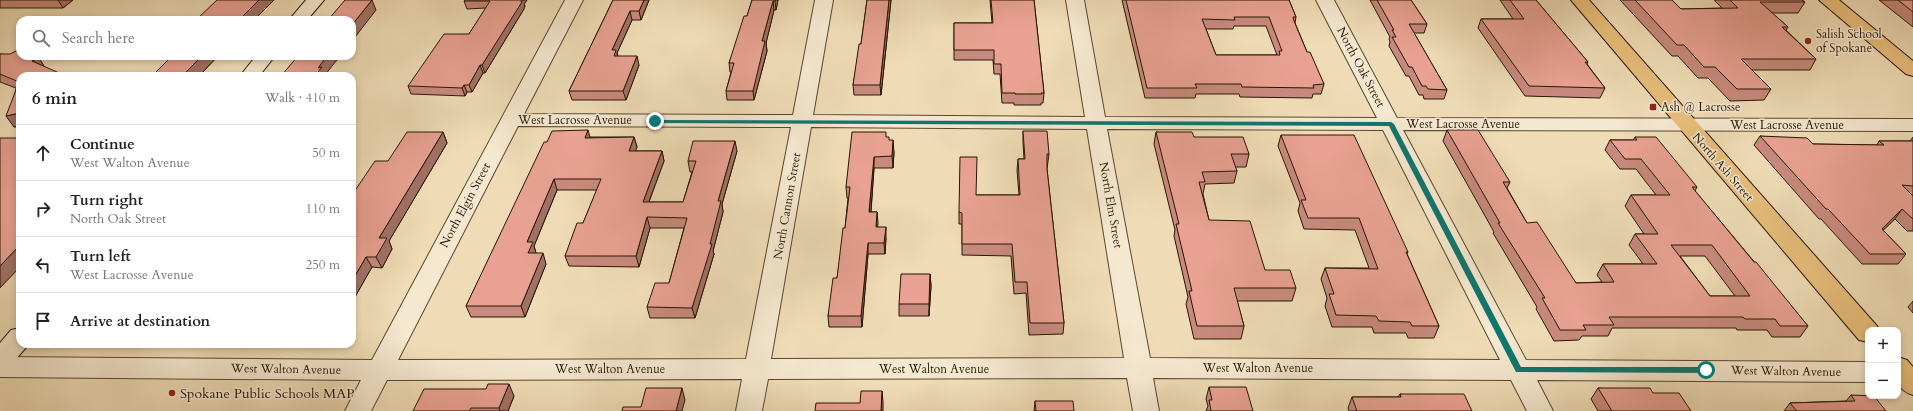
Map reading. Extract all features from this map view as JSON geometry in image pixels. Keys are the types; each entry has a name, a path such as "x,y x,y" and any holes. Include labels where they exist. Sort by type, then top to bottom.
{"main road":[{"name":"North Ash Street","path":"1580,0 1865,330"},
{"path":"1828,0 1913,70"}],"street":[{"path":"301,16 315,0"},
{"name":"North Elgin Street","path":"358,411 574,0"},
{"name":"North Cannon Street","path":"749,411 824,0"},
{"name":"North Elm Street","path":"1075,0 1146,411"},
{"name":"North Oak Street","path":"1325,0 1540,411"},
{"path":"252,72 263,60"},
{"name":"West Lacrosse Avenue","path":"510,120 1097,124 1913,125"},
{"path":"0,360 16,342"},
{"name":"West Walton Avenue","path":"0,367 380,370 1138,368 1865,372"}],"building":[{"path":"217,0 259,0 243,16 200,16"},
{"path":"345,0 372,0 356,20 356,16 331,16"},
{"path":"522,0 522,2 482,65 480,65 469,85 464,85 462,88 408,86 444,34 469,34 490,1 464,1"},
{"path":"613,0 644,0 639,11 630,11 612,50 616,50 614,56 637,56 623,91 569,91"},
{"path":"752,0 775,0 773,1 762,41 765,41 753,91 726,91 734,63 729,63 744,16 747,16"},
{"path":"867,0 889,0 880,85 853,85 859,44 861,44"},
{"path":"991,0 1034,0 1044,93 1002,93 1001,64 994,64 994,50 954,50 954,23 993,23"},
{"path":"1126,0 1289,0 1296,17 1293,17 1294,21 1307,52 1310,52 1324,84 1313,85 1314,88 1242,87 1241,84 1195,84 1197,88 1147,88","holes":["1234,17 1269,17 1282,51 1279,51 1280,55 1216,55 1202,19 1235,20"]},
{"path":"1377,0 1411,0 1427,24 1409,24 1447,90 1428,89 1426,86 1422,86 1412,67 1409,67 1392,37 1396,37 1392,30 1394,30"},
{"path":"1510,0 1536,0 1588,62 1585,62 1605,88 1529,86 1481,19 1524,19"},
{"path":"1635,0 1672,0 1681,9 1738,8 1730,0 1802,0 1805,2 1760,2 1788,27 1782,27 1816,59 1741,59 1771,89 1737,89 1715,67 1704,67 1684,45 1677,45"},
{"path":"1898,0 1913,0 1913,12"},
{"path":"16,51 16,60 34,60 32,61 57,72 16,72 16,81 0,74 0,54 10,54"},
{"path":"168,60 198,60 186,72 156,72"},
{"path":"295,60 324,60 318,68 322,67 318,72 284,72"},
{"path":"16,90 16,114 6,116"},
{"path":"588,130 585,138 634,137 629,151 662,151 643,202 683,202 696,161 688,161 693,141 735,141 718,201 721,201 710,244 712,244 692,308 647,307 655,283 669,283 687,218 647,217 636,256 565,256 577,223 583,223 601,179 554,179 527,242 533,242 528,253 543,253 521,306 466,306 544,142 547,142 552,131"},
{"path":"1447,130 1478,130 1510,182 1503,182 1527,223 1537,222 1576,283 1614,282 1603,264 1657,264 1635,234 1658,234 1631,195 1670,195 1641,159 1625,159 1610,140 1637,140 1635,137 1656,137 1697,187 1692,187 1808,326 1780,326 1775,319 1745,319 1743,317 1609,317 1614,325 1583,325 1586,330 1560,330 1542,298 1545,298 1498,223 1500,223","holes":["1671,245 1712,245 1750,296 1710,296"]},
{"path":"1023,131 1047,131 1049,154 1047,154 1047,169 1064,323 1030,323 1027,282 1015,282 1012,244 962,244 962,213 959,212 960,157 977,157 976,195 1020,195 1018,159 1025,159"},
{"path":"407,132 443,132 379,238 387,238 376,257 366,257 356,274 356,189 375,161 388,161"},
{"path":"852,132 886,132 886,137 889,137 889,140 893,140 892,156 874,157 869,212 877,212 876,227 886,227 884,243 868,243 861,316 828,316 833,278 837,278 843,228 845,228 850,187 846,187"},
{"path":"1156,132 1192,132 1194,137 1243,137 1249,154 1231,154 1237,171 1202,172 1205,182 1199,182 1209,220 1250,221 1265,270 1290,270 1296,288 1234,288 1244,326 1197,326 1189,291 1192,291 1176,224 1179,224"},
{"path":"1281,135 1354,135 1408,252 1406,252 1439,326 1412,326 1410,322 1379,321 1376,316 1336,315 1329,294 1334,294 1325,268 1378,269 1359,218 1308,218 1301,200 1306,200"},
{"path":"1760,136 1807,138 1813,144 1884,145 1879,141 1913,141 1913,186 1902,185 1913,196 1913,219 1902,209 1882,229 1906,254 1870,254 1828,209 1826,209"},
{"path":"0,138 16,138 16,249 0,266"},
{"path":"901,274 930,274 929,304 899,304"},
{"path":"488,384 509,384 499,408 471,408 469,411 413,411 424,389 486,389"},
{"path":"1209,387 1246,387 1253,411 1211,411 1209,400 1212,400"},
{"path":"646,388 682,388 676,411 622,411 623,407 641,407"},
{"path":"1598,388 1650,388 1653,393 1679,393 1691,411 1612,411"},
{"path":"861,391 882,391 881,411 815,411 816,403 860,403"},
{"path":"1400,394 1464,394 1472,411 1357,411 1352,397 1401,397"},
{"path":"1851,395 1865,396 1865,399 1876,399 1886,411 1797,411 1790,403 1855,401"},
{"path":"1035,401 1073,401 1074,411 1036,411"}],"place":[{"name":"Salish School of Spokane","path":"1808,41"},
{"name":"Ash @ Lacrosse","path":"1653,107"},
{"name":"Spokane Public Schools MAP","path":"172,393"}],"route":[{"path":"655,121 1391,124 1518,370 1706,370"}]}
